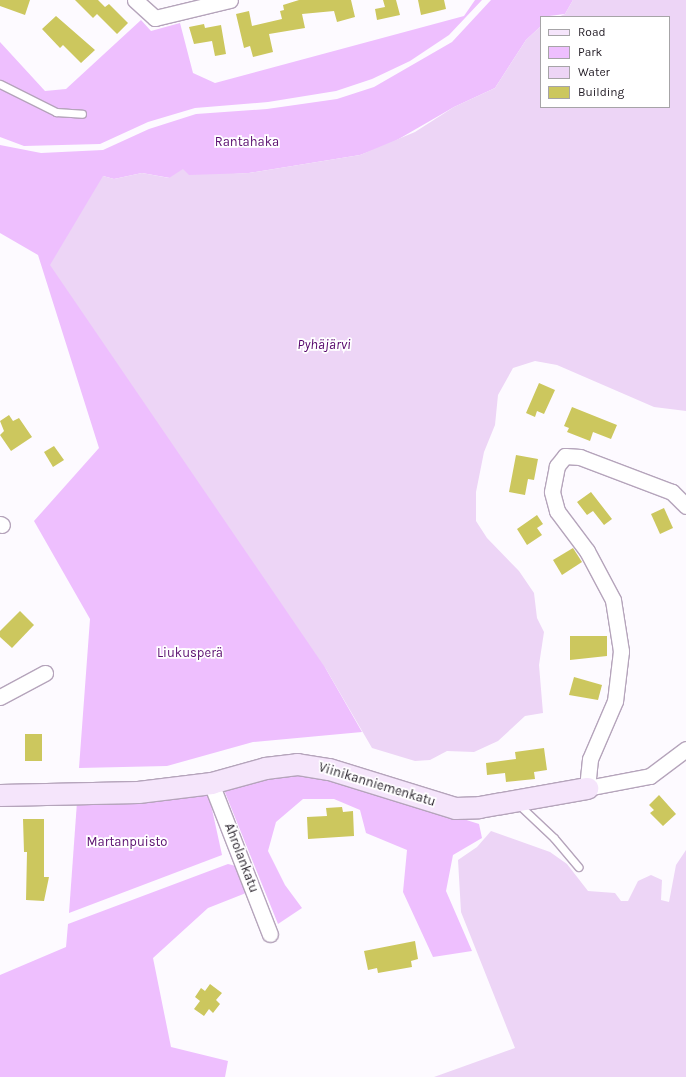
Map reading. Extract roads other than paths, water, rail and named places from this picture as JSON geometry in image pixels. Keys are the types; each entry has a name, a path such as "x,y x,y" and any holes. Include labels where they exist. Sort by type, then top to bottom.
{"street":[{"path":"135,0 155,18 230,0"},
{"path":"686,506 672,492 580,457 565,456 557,466 552,492 558,511 587,551 613,600 621,651 615,701 590,759 587,788 650,776 686,749"},
{"path":"0,697 45,673"},
{"name":"Viinikanniemenkatu","path":"0,795 138,792 211,783 265,768 304,765 330,769 450,807 479,807 512,799 587,788"},
{"name":"Ahrolankatu","path":"211,783 270,934"}],"lane":[{"path":"0,84 56,112 82,114"},
{"path":"512,799 554,838 578,867"}],"water":[{"name":"Pyhäjärvi","path":"573,0 686,0 686,411 654,407 557,365 535,361 513,368 498,395 495,425 484,452 476,492 476,521 487,538 519,571 534,593 537,618 544,632 539,665 543,713 525,716 498,741 474,752 447,751 430,760 415,761 372,748 326,669 50,265 103,176 114,179 142,173 169,178 183,169 189,175 249,173 360,155 415,132 454,107 495,88 526,40 540,27 540,108 670,108 670,16 560,16 565,14"},
{"path":"491,831 550,852 567,864 588,891 615,893 621,901 628,901 638,881 651,875 662,880 661,900 669,902 676,865 686,850 686,1077 434,1077 515,1048 461,912 458,860 477,847"}],"park label":[{"name":"Rantahaka","path":"247,142"},
{"name":"Liukusperä","path":"190,653"},
{"name":"Martanpuisto","path":"127,842"}]}
